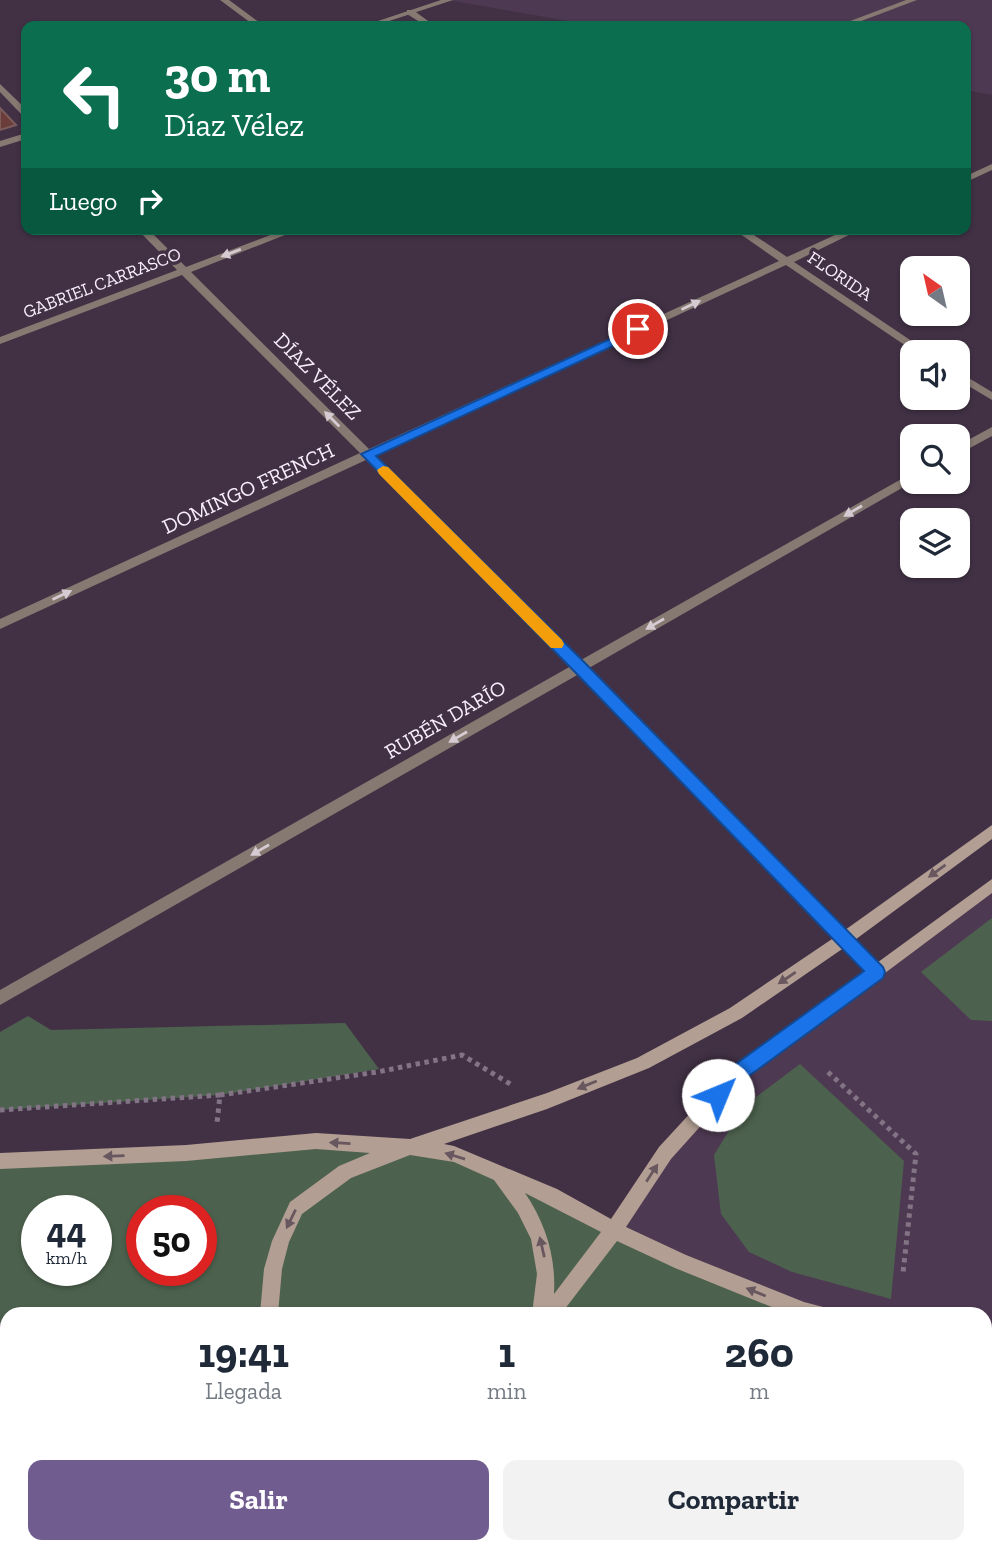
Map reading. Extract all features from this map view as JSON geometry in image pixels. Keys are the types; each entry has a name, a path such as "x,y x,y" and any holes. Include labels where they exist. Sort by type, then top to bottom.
{"main road":[{"path":"270,1307 273,1269 281,1241 296,1208 318,1189 345,1172 409,1147 547,1101 643,1063 725,1019 843,940 992,831"},
{"path":"555,1307 614,1230 665,1153 736,1075 992,885"},
{"path":"0,1161 316,1141 409,1147 454,1154 551,1195 614,1230 681,1262 794,1307"},
{"path":"500,1174 526,1206 543,1246 547,1289 543,1307"}],"street":[{"path":"224,0 253,21"},
{"path":"382,21 449,0"},
{"path":"855,21 913,0"},
{"path":"410,12 424,21"},
{"path":"0,87 21,109"},
{"path":"0,144 21,137"},
{"path":"971,176 992,167"},
{"name":"DÍAZ VÉLEZ","path":"148,235 580,667 877,972"},
{"name":"GABRIEL CARRASCO","path":"0,341 279,235"},
{"name":"FLORIDA","path":"747,235 905,340"},
{"name":"DOMINGO FRENCH","path":"0,624 843,235"},
{"path":"970,383 992,397"},
{"path":"970,444 992,431"},
{"name":"RUBÉN DARÍO","path":"0,998 900,484"}],"path":[{"path":"0,1110 220,1096 377,1072 462,1055 509,1083 547,1101"},
{"path":"828,1072 916,1154 903,1273"},
{"path":"215,1149 220,1096"}],"shaded area":[{"path":"448,0 992,0 992,95 971,91 971,21 568,21"},
{"path":"992,885 992,1307 795,1307 614,1230 736,1075"}],"green space":[{"path":"992,918 992,1021 971,1020 921,972"},
{"path":"28,1016 51,1030 345,1023 379,1069 220,1095 0,1110 0,1032"},
{"path":"800,1064 904,1161 891,1299 792,1272 749,1252 721,1214 714,1155 744,1106"},
{"path":"316,1141 454,1154 795,1307 0,1307 0,1161"}],"building":[{"path":"0,108 16,125 0,130"}],"slow traffic":[{"path":"383,470 557,644"}],"route":[{"path":"638,329 367,454 580,667 877,972 736,1075 718,1095"}]}
